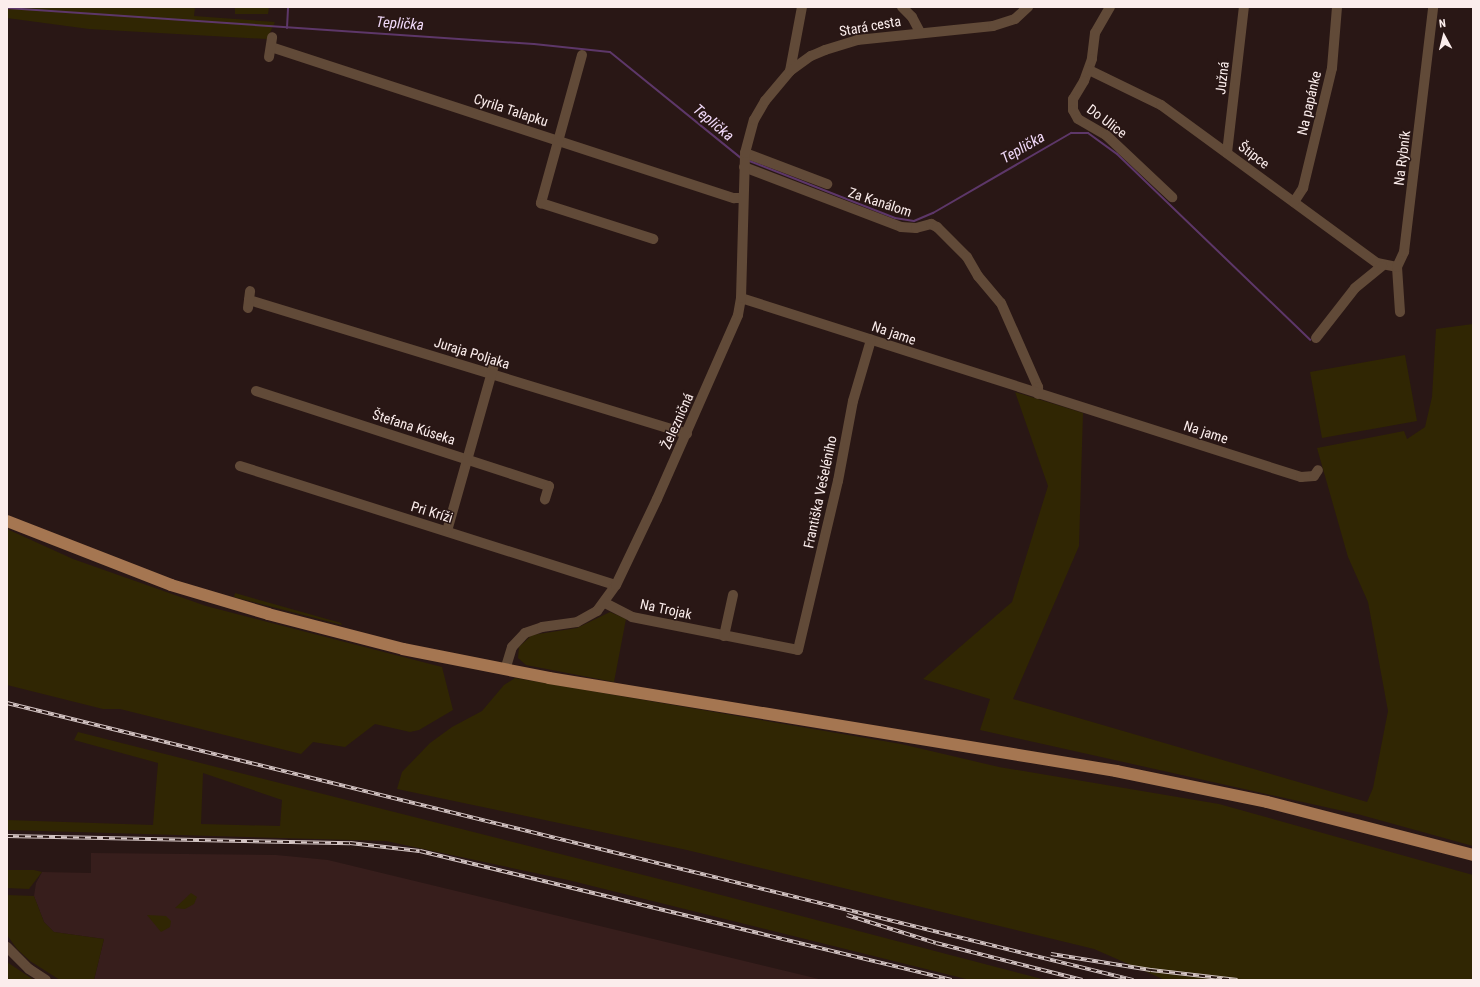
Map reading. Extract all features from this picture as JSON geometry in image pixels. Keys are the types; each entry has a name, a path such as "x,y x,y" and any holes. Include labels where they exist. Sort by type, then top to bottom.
{"main road":[{"path":"7,521 141,574 229,603 395,647 505,670 1116,771 1282,806 1473,855"}],"street":[{"name":"Železničná","path":"505,670 512,647 525,634 542,627 577,622 597,612 605,603 616,585 687,434 732,333 740,298 745,160 754,120 766,101 790,71 802,7"},
{"path":"902,7 912,17 920,32"},
{"name":"Stará cesta","path":"790,71 811,56 857,40 920,32 994,26 1015,19 1028,7"},
{"name":"Do Ulice","path":"1110,7 1095,33 1089,70 1073,99 1075,115 1106,135 1172,197"},
{"name":"Južná","path":"1227,153 1244,7"},
{"name":"Na papánke","path":"1294,202 1303,188 1332,68 1337,7"},
{"name":"Na Rybník","path":"1400,312 1397,267 1406,237 1433,7"},
{"name":"Cyrila Talapku","path":"271,47 734,198 743,198"},
{"path":"582,55 541,203 653,239"},
{"name":"Štipce","path":"1089,70 1161,105 1382,266"},
{"path":"745,160 827,184"},
{"name":"Za Kanálom","path":"745,160 901,227 916,228 931,224 937,226 967,257 978,276 1001,303 1038,387 1038,394"},
{"path":"1316,338 1355,288 1382,266 1397,267"},
{"name":"Na jame","path":"740,298 1301,477 1314,476 1318,470"},
{"name":"Juraja Poljaka","path":"249,300 492,373 687,434"},
{"name":"Františka Vešeléniho","path":"798,650 838,481 853,402 871,340"},
{"path":"447,531 496,361"},
{"name":"Štefana Kúseka","path":"256,391 549,486 545,500"},
{"name":"Pri Kríži","path":"240,466 616,585"},
{"path":"724,636 733,595"},
{"name":"Na Trojak","path":"605,603 632,617 798,650"},
{"path":"7,947 29,969 46,980"}],"shaded area":[{"path":"7,7 195,7 194,16 275,22 267,39 89,29 7,18"},
{"path":"235,7 269,7 268,14 235,14"},
{"path":"1473,324 1473,846 1361,815 980,730 990,699 923,679 1012,602 1048,486 1015,392 1083,413 1079,546 1013,699 1367,802 1373,788 1388,711 1368,602 1348,557 1317,448 1404,431 1407,439 1425,427 1432,397 1436,329"},
{"path":"1405,355 1417,421 1322,438 1310,372"},
{"path":"7,529 73,559 206,606 442,667 453,710 419,730 410,732 375,724 345,747 313,742 301,754 120,709 103,709 7,685"},
{"path":"235,593 341,623 342,625 234,597"},
{"path":"610,612 626,619 614,682 526,665 518,658 519,647 532,635 577,628"},
{"path":"515,678 901,744 999,767 1219,804 1473,875 1473,980 1165,980 1094,949 687,850 397,789 402,772 430,743 452,727 482,711 504,685"},
{"path":"78,732 679,884 1046,980 970,980 568,880 386,841 7,830 7,820 153,825 158,763 74,740","holes":["203,773 282,800 280,826 201,824"]},
{"path":"91,853 276,855 328,860 823,980 94,980 104,939 54,932 44,922 34,896 36,883 42,872 91,873"},
{"path":"7,870 34,870 42,872 29,889 7,888"},
{"path":"191,893 197,897 194,904 185,909 175,908"},
{"path":"7,895 34,896 44,922 54,932 104,939 94,980 60,980 30,961 17,949 7,935"},
{"path":"147,915 166,916 171,921 170,927 161,932"},
{"path":"7,962 34,980 7,980"}],"waterway":[{"path":"287,28 288,7"},
{"name":"Teplička","path":"7,8 534,44 610,52 741,158"},
{"name":"Teplička","path":"747,160 895,218 914,221 933,213 1071,133 1088,133 1117,154 1310,340"}],"railway":[{"path":"7,703 1133,980"},
{"path":"7,836 350,843 420,851 952,980"},
{"path":"847,915 936,943 1082,980"},
{"path":"1051,954 1151,970 1237,980"}]}
